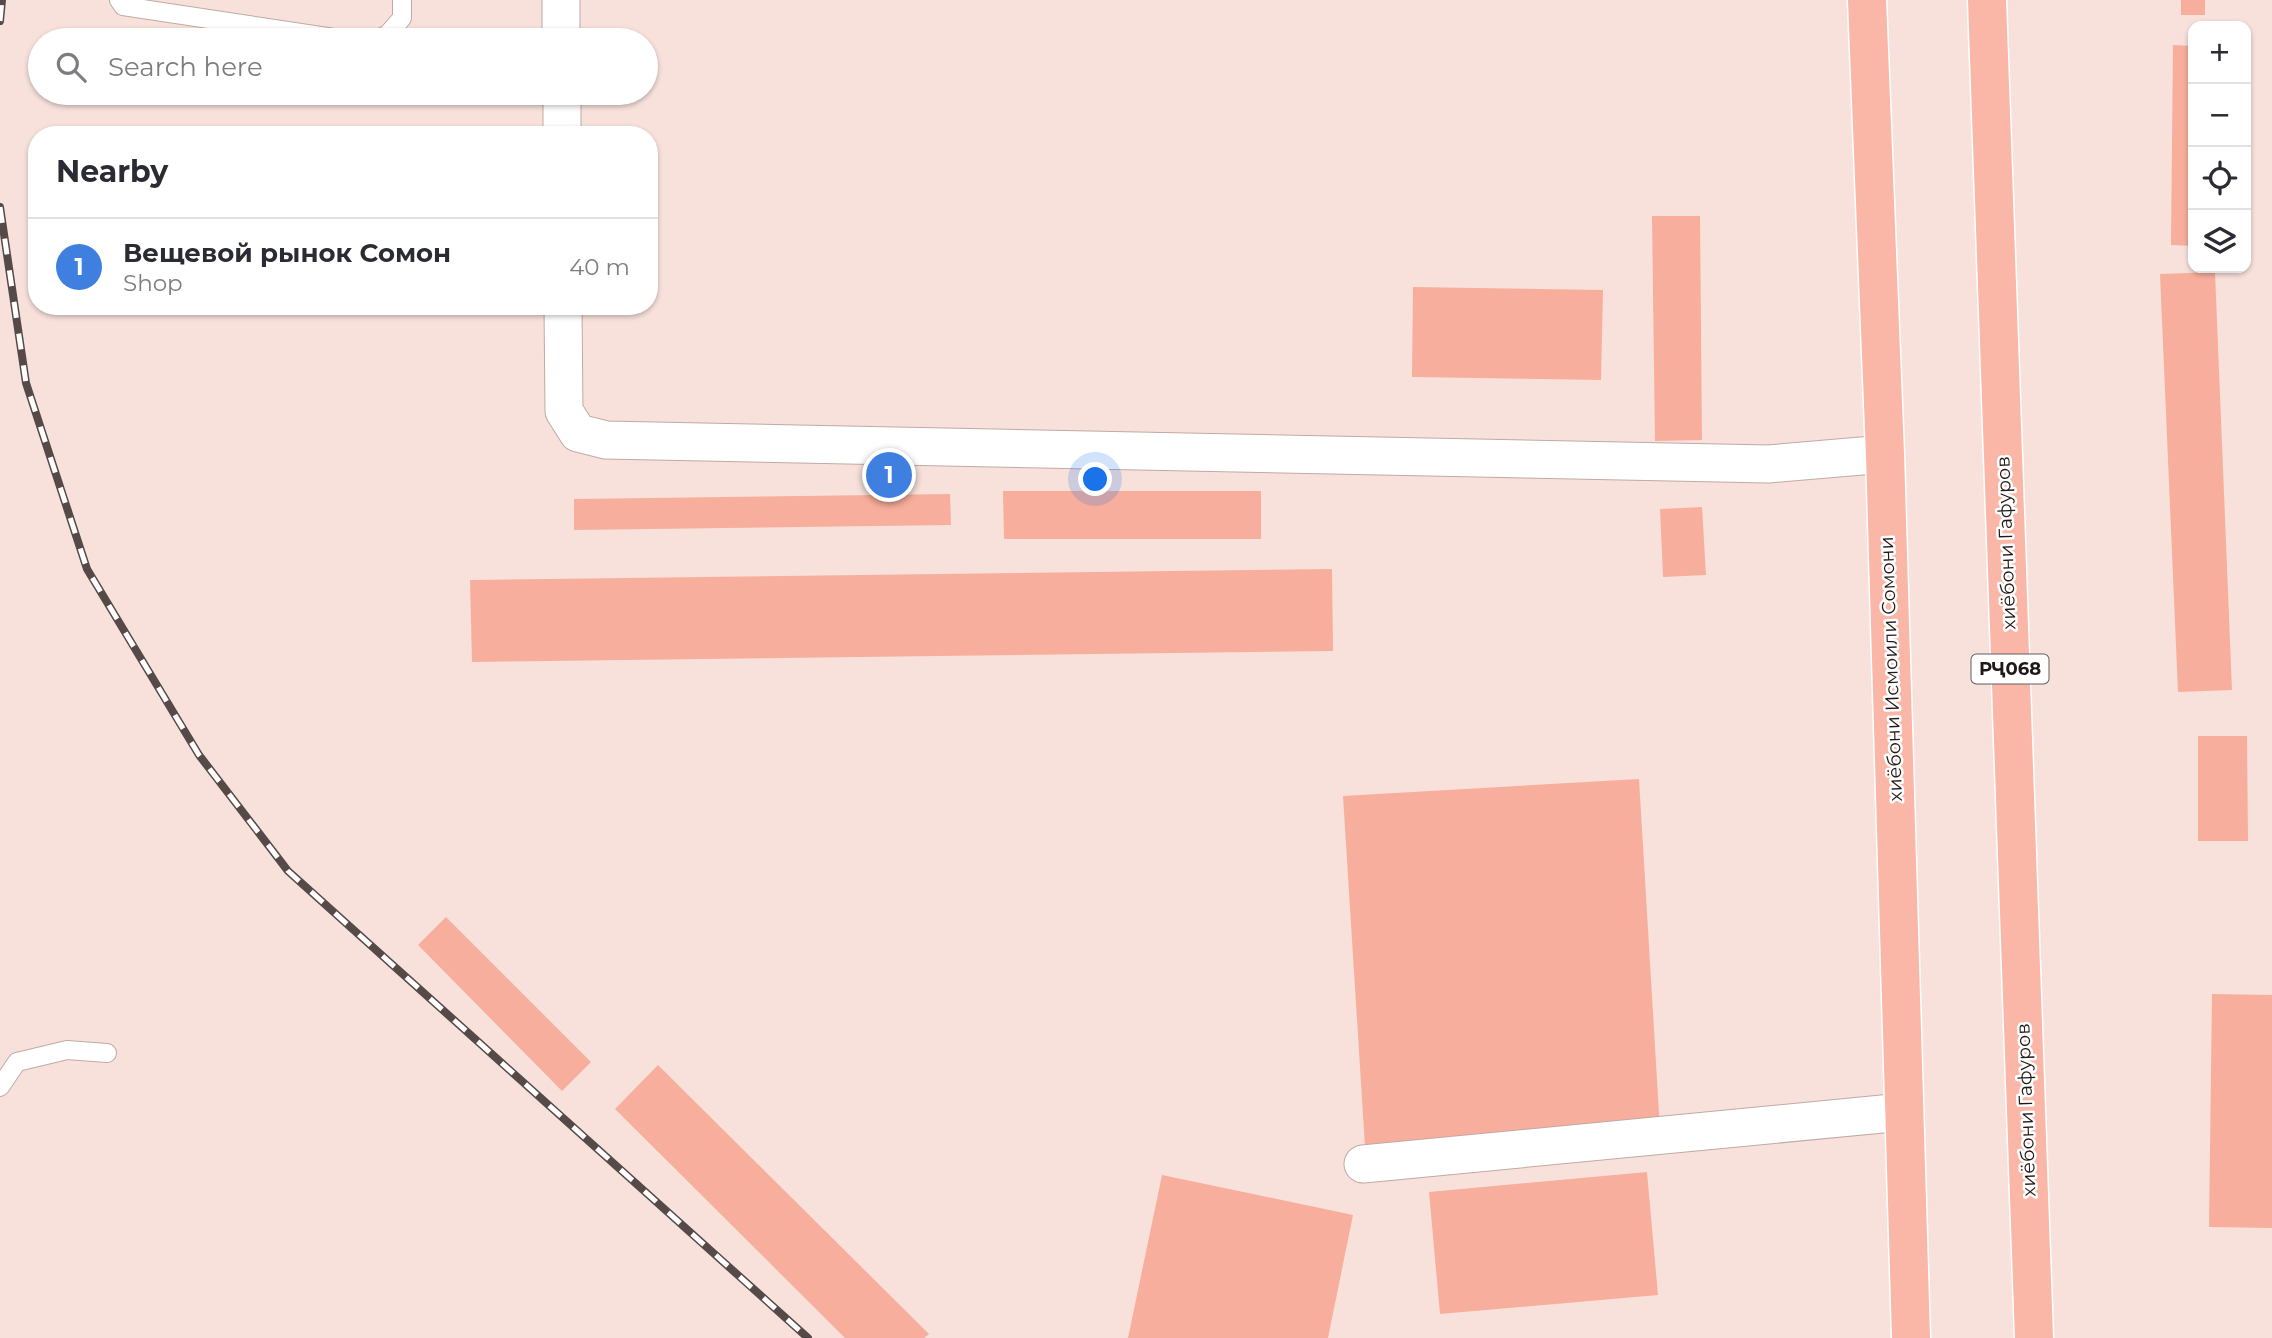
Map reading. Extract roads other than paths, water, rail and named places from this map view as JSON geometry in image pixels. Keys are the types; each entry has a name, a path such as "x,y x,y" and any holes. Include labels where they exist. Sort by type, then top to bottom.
{"highway":[{"name":"хиёбони Исмоили Сомони","path":"1867,0 1885,454 1911,1338"},
{"name":"хиёбони Гафуров","path":"1987,0 2034,1338"}],"street":[{"path":"561,0 561,28"},
{"path":"562,105 562,126"},
{"path":"563,315 564,411 578,433 606,440 1768,464 1885,454"},
{"path":"1363,1164 1903,1112"}],"lane":[{"path":"119,0 123,6 269,28"},
{"path":"393,28 402,18 402,0"},
{"path":"0,1087 17,1062 68,1050 107,1053"}],"railway":[{"path":"0,21 2,0"},
{"path":"0,207 26,383 87,569 199,755 288,871 808,1338"}],"place":[{"name":"Вещевой рынок Сомон","path":"889,475"}]}
